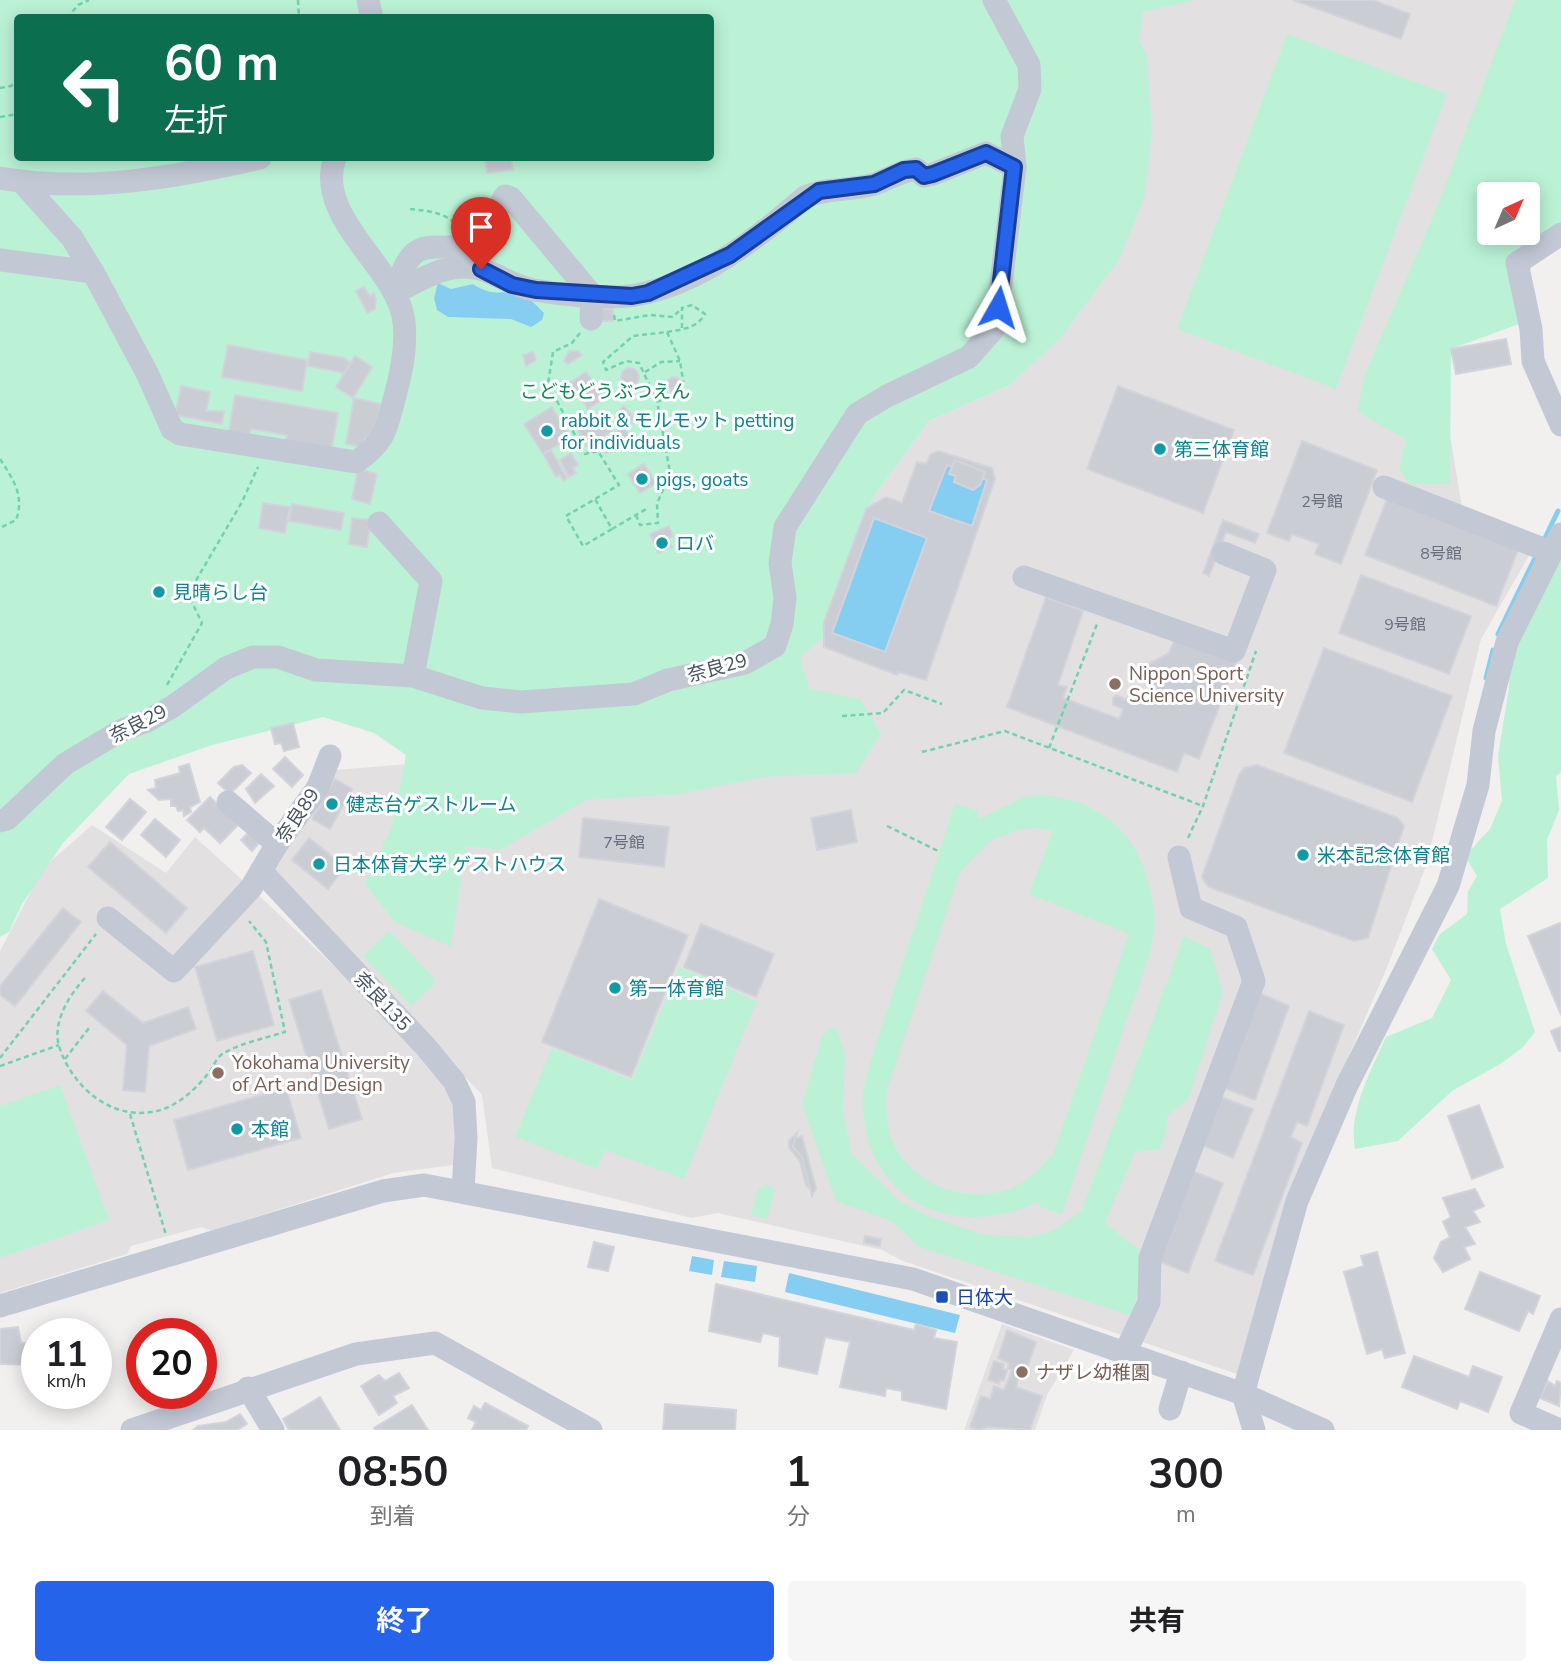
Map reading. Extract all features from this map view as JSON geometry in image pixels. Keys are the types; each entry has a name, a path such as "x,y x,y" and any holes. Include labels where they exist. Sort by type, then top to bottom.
{"street":[{"name":"奈良29","path":"0,821 7,819 65,764 120,731 147,721 172,707 226,668 253,657 278,657 316,670 413,676 482,698 521,702 634,694 668,680 744,663 775,646 782,624 785,598 780,564 785,527 857,414 887,396 969,357 996,326 1014,167 1013,136 1030,89 1029,65 994,0"},
{"path":"395,293 445,268 463,268 481,269 512,285 536,290 632,296 693,274 730,255 819,191 874,184 904,170 916,169 924,176 933,174 986,153 1014,167"},
{"path":"11,180 70,185 155,180 246,161"},
{"path":"11,180 72,238 147,373 172,429 180,434 356,463 378,447 388,424 404,366 404,317 395,293 355,238 340,209 329,162"},
{"path":"395,293 403,262 416,250 482,239 505,196 511,198 592,295 591,319"},
{"path":"1561,234 1517,263 1531,330 1533,361 1561,425"},
{"path":"0,260 93,272"},
{"path":"1254,1430 1243,1394 1297,1201 1347,1084 1448,886 1466,835 1478,785 1485,731 1507,642 1556,543 1384,488"},
{"path":"379,523 431,581 413,676"},
{"path":"1024,577 1234,651 1265,570 1223,553"},
{"name":"奈良89","path":"108,918 174,971 261,872 277,844 318,787 330,756"},
{"path":"228,802 277,844"},
{"path":"1125,1353 1149,1302 1150,1258 1254,981 1236,927 1191,908 1179,857"},
{"name":"奈良135","path":"261,872 425,1046 454,1081 464,1102 466,1138 463,1191"},
{"path":"0,1306 383,1191 424,1185 914,1279 1243,1394 1323,1430"},
{"path":"1560,1430 1521,1413 1561,1319"},
{"path":"147,1428 248,1388 356,1354 435,1343 591,1430"},
{"path":"1170,1409 1181,1372"},
{"path":"248,1388 273,1430"}],"path":[{"path":"70,14 78,5 89,0"},
{"path":"410,209 451,218 459,227"},
{"path":"636,515 640,525 658,523 657,504 670,472 657,401 639,363 626,361 606,370 603,362 633,336 682,331 700,323 705,314 692,305 682,307 682,331"},
{"path":"591,319 572,343 553,352 548,384 585,454 598,451 619,485 566,516 583,545 648,508"},
{"path":"657,401 669,400 684,386 680,361 667,332"},
{"path":"645,372 661,362 680,361"},
{"path":"165,688 202,622 188,594 242,502 267,448"},
{"path":"0,459 19,491 20,509 16,520 0,528"},
{"path":"0,475 7,469"},
{"path":"595,499 612,529"},
{"path":"1049,748 1104,605"},
{"path":"1179,857 1203,806 1256,652 1237,644"},
{"path":"842,716 883,713 904,690 942,704"},
{"path":"922,752 1005,731 1203,806"},
{"path":"887,826 940,852"},
{"path":"85,978 73,992 61,1016 59,1045 65,1059 81,1084 110,1107 130,1113 166,1109 194,1091 222,1054 285,1032 266,942 257,929 233,907"},
{"path":"0,1058 108,918"},
{"path":"65,1059 89,1028"},
{"path":"0,1066 59,1045"},
{"path":"130,1113 167,1238"}],"shaded area":[{"name":"Nippon Sport Science University","path":"1118,0 1561,0 1535,182 1477,182 1477,245 1516,245 1432,327 1462,507 1539,538 1481,639 1426,866 1386,970 1289,1193 1237,1374 903,1261 882,1250 718,1213 691,1218 492,1168 482,1095 275,872 274,860 336,770 528,754 847,565 874,496 929,421 1010,385 1059,340"},
{"name":"Yokohama University of Art and Design","path":"92,825 166,873 195,837 251,888 420,1047 454,1098 454,1165 393,1173 212,1231 201,1227 131,1246 127,1254 0,1293 0,951 43,868"},
{"name":"ナザレ幼稚園","path":"1002,1324 1074,1350 1047,1395 1035,1430 964,1430"}],"green space":[{"name":"こどもどうぶつえん","path":"0,0 1195,0 1143,12 1139,40 1147,56 1152,131 1145,196 1119,260 1059,340 1010,385 929,421 874,496 847,565 831,630 800,658 810,689 860,699 881,734 856,773 764,777 679,794 586,800 500,850 466,846 451,947 395,922 365,884 392,826 406,755 374,733 323,717 212,745 129,774 63,843 22,904 9,932 0,937"},
{"path":"1515,0 1561,0 1561,226 1540,241 1540,182 1477,182 1477,245 1534,245 1531,247 1519,324 1451,349 1450,484 1410,484 1399,470 1406,440 1357,411 1365,374 1436,210"},
{"path":"1287,34 1447,94 1336,389 1177,329"},
{"path":"1561,548 1561,772 1556,776 1559,810 1547,840 1548,878 1500,909 1506,944 1535,1032 1523,1047 1502,1063 1452,1091 1398,1141 1355,1149 1358,1106 1386,1037 1432,1018 1451,980 1432,949 1440,934 1467,914 1468,891 1477,876 1465,856 1490,829 1502,801 1498,756 1509,688 1510,658"},
{"path":"1042,795 1066,799 1105,816 1120,829 1142,863 1149,884 1155,921 1153,936 1146,966 1062,1215 1039,1206 1040,1201 1009,1212 979,1217 951,1215 924,1207 901,1192 883,1171 870,1144 863,1111 864,1087 955,803 978,811 977,820 1024,797","holes":["1035,828 1053,831 1029,894 1129,934 1053,1154 1026,1180 1007,1190 990,1194 955,1192 924,1178 899,1154 888,1126 887,1090 960,872 990,841 1018,830"]},
{"path":"389,931 437,981 411,1006 363,956"},
{"path":"1184,936 1210,949 1223,992 1188,1100 1168,1115 1166,1133 1160,1149 1135,1152 1105,1223 1146,1256 1132,1316 919,1247 893,1222 836,1201 802,1104 823,1034 835,1026 845,1052 843,1112 852,1154 898,1200 928,1216 984,1235 1029,1237 1053,1231 1082,1210"},
{"path":"679,967 757,1001 684,1179 605,1150 597,1169 515,1137 552,1048 632,1080"},
{"path":"60,1085 109,1220 0,1258 0,1106"},
{"path":"766,1184 775,1191 767,1219 751,1215 758,1190"}],"water":[{"path":"438,283 451,289 473,284 492,292 523,292 544,313 542,320 531,327 511,319 448,317 437,310 434,298"},
{"path":"947,465 987,480 972,526 929,511"},
{"path":"874,518 927,538 885,652 832,633"},
{"path":"692,1256 714,1260 712,1275 689,1271"},
{"path":"724,1261 757,1266 755,1282 721,1277"},
{"path":"789,1273 960,1315 955,1333 785,1292"}],"building":[{"path":"1293,0 1373,0 1410,14 1401,39"},
{"path":"485,161 512,161 513,170 487,173"},
{"path":"364,287 370,296 374,293 376,299 375,309 367,313 356,291"},
{"path":"598,309 613,309 613,321 599,321"},
{"path":"1506,339 1511,364 1456,374 1451,349"},
{"path":"228,345 307,360 302,391 222,377"},
{"path":"569,351 578,351 582,355 568,364 564,361"},
{"path":"310,352 344,358 351,363 344,373 308,366"},
{"path":"533,352 536,360 526,366 523,355"},
{"path":"355,356 372,367 353,398 336,387"},
{"path":"630,368 636,371 639,377 636,383 630,386 624,383 621,377 624,371"},
{"path":"586,372 604,398 588,409 570,383"},
{"path":"671,377 677,377 681,384 677,391 671,391 667,387 667,381"},
{"path":"181,386 210,392 206,411 224,411 222,424 175,415"},
{"name":"第三体育館","path":"1118,386 1234,430 1203,513 1087,469"},
{"path":"235,395 338,413 331,453 285,445 287,435 251,429 249,441 228,437"},
{"path":"354,398 381,404 375,439 365,438 363,447 346,444"},
{"path":"624,406 635,419 630,423 619,411"},
{"name":"rabbit & モルモット petting for individuals","path":"552,407 570,438 543,454 524,424"},
{"path":"600,412 612,431 587,446 576,427"},
{"path":"624,427 631,438 606,453 599,442"},
{"path":"1302,441 1377,470 1341,564 1315,554 1319,544 1292,534 1289,541 1267,533"},
{"path":"551,450 567,478 564,481 560,475 556,477 543,454"},
{"path":"938,451 992,468 995,479 926,680 898,672 897,675 824,647 824,622 866,509 886,497 902,503 917,462 926,464 931,454","holes":["947,465 987,480 972,526 929,511","874,518 927,538 885,652 832,633"]},
{"path":"571,453 578,465 573,468 576,473 569,477 560,460"},
{"path":"955,460 985,472 980,485 973,490 954,482 956,476 949,474"},
{"name":"pigs, goats","path":"644,464 656,483 640,493 628,474"},
{"path":"358,469 377,474 370,504 352,499"},
{"path":"1387,499 1518,550 1496,606 1365,555"},
{"path":"263,503 290,507 285,533 259,528"},
{"path":"292,504 344,513 341,530 289,521"},
{"path":"352,518 371,520 367,547 349,544"},
{"path":"1223,520 1259,534 1255,543 1226,532 1209,576 1203,573"},
{"name":"ロバ","path":"669,526 673,536 668,539 672,547 658,553 650,534"},
{"path":"1361,575 1471,616 1449,674 1339,633"},
{"path":"1046,597 1083,611 1058,685 1067,687 1063,698 1119,719 1123,709 1113,705 1113,698 1116,695 1127,700 1129,693 1151,701 1156,690 1145,666 1169,653 1176,635 1238,658 1199,759 1184,753 1177,772 1007,707"},
{"path":"1324,648 1452,696 1412,802 1284,753"},
{"path":"293,723 299,747 284,751 281,743 275,744 271,728"},
{"path":"285,757 303,775 292,787 273,769"},
{"path":"189,764 200,802 190,807 191,812 184,816 183,810 178,811 176,806 171,806 171,799 159,800 148,790 156,788 155,780 180,773 179,767"},
{"path":"242,765 251,773 230,794 218,783 234,767"},
{"name":"米本記念体育館","path":"1257,765 1398,818 1404,826 1368,938 1354,941 1206,884 1202,877 1239,775 1244,768"},
{"path":"261,774 274,786 255,803 246,789"},
{"name":"健志台ゲストルーム","path":"335,779 352,789 330,829 312,819"},
{"path":"210,797 238,825 220,843 204,828 200,832 187,820"},
{"path":"130,799 146,812 122,840 106,827"},
{"path":"851,810 857,842 817,850 811,818"},
{"path":"583,818 669,827 664,867 579,857"},
{"path":"155,819 180,840 166,857 141,835"},
{"path":"249,832 259,843 252,851 241,840"},
{"name":"日本体育大学 ゲストハウス","path":"309,838 345,867 328,889 292,860"},
{"path":"110,842 187,908 166,933 88,867"},
{"name":"第一体育館","path":"599,899 688,935 631,1077 542,1042"},
{"path":"63,908 81,922 15,1006 0,995 0,986"},
{"path":"1560,923 1561,925 1561,1015 1528,936"},
{"path":"701,924 774,954 756,997 684,967"},
{"path":"253,951 274,1025 217,1041 195,967"},
{"path":"321,990 362,1119 329,1129 289,1000"},
{"path":"103,991 143,1023 188,1007 196,1029 149,1046 145,1092 123,1090 127,1045 86,1011"},
{"path":"1257,992 1289,1006 1255,1100 1221,1087"},
{"path":"1309,1011 1344,1025 1307,1126 1297,1122 1291,1137 1302,1143 1253,1275 1215,1261"},
{"path":"1561,1027 1561,1051 1559,1051 1551,1031"},
{"name":"本館","path":"286,1088 301,1138 188,1170 174,1120"},
{"path":"1221,1097 1253,1109 1233,1158 1202,1145"},
{"path":"1479,1105 1503,1167 1472,1179 1448,1116"},
{"path":"797,1133 793,1147 802,1157 810,1189 806,1185 800,1161 789,1148 789,1141"},
{"path":"802,1136 816,1188 812,1196 802,1157 793,1147 795,1139"},
{"path":"1190,1170 1223,1183 1188,1273 1155,1260"},
{"path":"1475,1189 1484,1206 1473,1211 1480,1222 1465,1227 1475,1244 1464,1247 1470,1259 1443,1272 1434,1258 1441,1242 1450,1237 1443,1222 1451,1217 1443,1198"},
{"path":"865,1236 881,1239 880,1246 864,1243"},
{"path":"594,1242 614,1247 608,1271 588,1267"},
{"path":"1377,1252 1405,1353 1385,1358 1382,1349 1367,1354 1344,1272 1364,1266 1361,1256"},
{"path":"1480,1272 1540,1296 1533,1314 1528,1311 1519,1331 1465,1309"},
{"path":"716,1284 914,1330 916,1324 936,1330 934,1338 957,1342 946,1409 902,1400 902,1391 886,1388 885,1396 840,1387 850,1342 825,1337 817,1374 779,1366 780,1337 763,1333 760,1342 709,1331"},
{"path":"18,1327 21,1365 0,1364 0,1329"},
{"path":"1007,1330 1036,1342 1026,1371 1021,1370 1016,1387 1042,1396 1030,1430 988,1427 979,1430 970,1427 981,1396 990,1399 994,1386 1004,1390 1012,1370 1008,1368 1009,1363 998,1358"},
{"path":"1414,1356 1469,1377 1473,1366 1502,1377 1488,1412 1460,1401 1457,1409 1402,1387"},
{"path":"994,1361 1004,1364 1003,1369 1007,1370 1004,1381 1000,1380 999,1384 988,1380"},
{"path":"399,1373 409,1388 393,1396 397,1403 379,1415 361,1386 379,1375 385,1381"},
{"path":"1548,1381 1555,1386 1557,1381 1561,1383 1559,1406 1540,1398"},
{"path":"320,1397 340,1430 289,1430 283,1419"},
{"path":"485,1403 528,1426 526,1430 472,1430 476,1422 468,1418 474,1406 481,1410"},
{"path":"665,1404 736,1410 735,1430 663,1430"},
{"path":"412,1405 428,1430 375,1430 374,1428"},
{"path":"240,1414 247,1424 237,1430 193,1430 198,1426 226,1422"}],"waterway":[{"path":"1545,538 1558,511"},
{"path":"1498,634 1535,558"},
{"path":"1486,678 1493,650"}],"place":[{"name":"rabbit & モルモット petting for individuals","path":"547,431"},
{"name":"第三体育館","path":"1160,449"},
{"name":"pigs, goats","path":"642,479"},
{"name":"ロバ","path":"662,543"},
{"name":"見晴らし台","path":"159,592"},
{"name":"Nippon Sport Science University","path":"1115,684"},
{"name":"健志台ゲストルーム","path":"332,804"},
{"name":"米本記念体育館","path":"1303,855"},
{"name":"日本体育大学 ゲストハウス","path":"319,864"},
{"name":"第一体育館","path":"615,988"},
{"name":"Yokohama University of Art and Design","path":"218,1073"},
{"name":"本館","path":"237,1129"},
{"name":"日体大","path":"942,1297"},
{"name":"ナザレ幼稚園","path":"1022,1372"}],"route":[{"path":"481,269 512,285 536,290 573,295 632,296 648,293 730,255 806,197 819,191 874,184 904,170 916,169 924,176 947,171 986,153 1014,167 998,307"}]}
